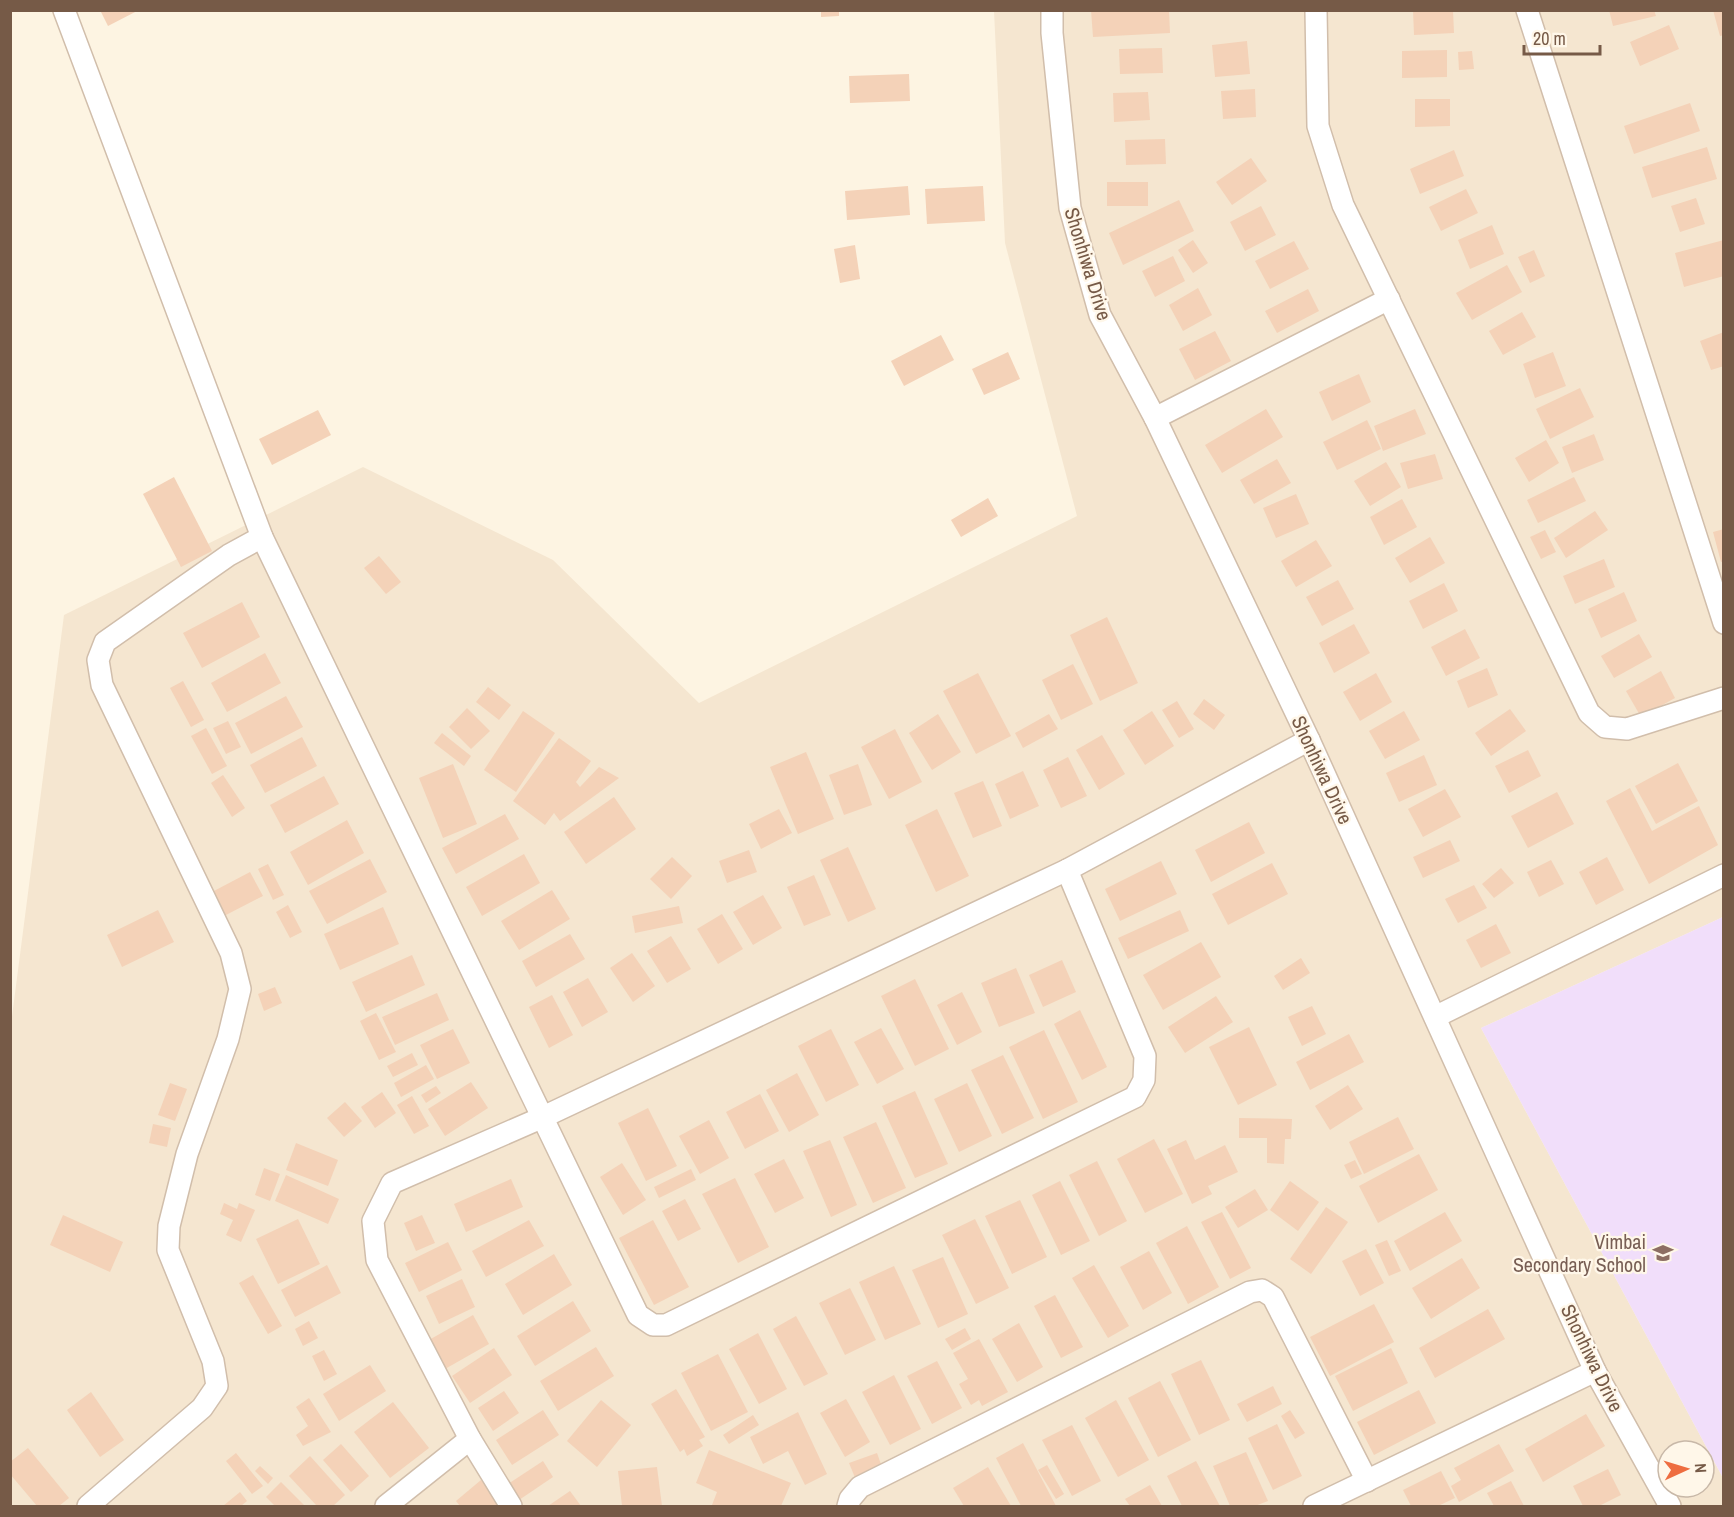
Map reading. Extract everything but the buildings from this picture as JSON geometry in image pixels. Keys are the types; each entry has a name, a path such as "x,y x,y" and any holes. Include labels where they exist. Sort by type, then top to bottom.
{"street":[{"path":"64,10 262,537 638,1315 653,1324 666,1325 1135,1097 1144,1080 1145,1056 1068,870"},
{"name":"Shonhiwa Drive","path":"1052,10 1052,33 1070,208 1100,315 1155,418 1309,740 1595,1371 1670,1506"},
{"path":"1316,10 1318,126 1343,205 1589,713 1605,727 1627,729 1724,698"},
{"path":"1527,10 1724,623"},
{"path":"1155,418 1389,299"},
{"path":"88,1506 202,1408 217,1386 213,1360 168,1250 169,1226 187,1154 228,1039 240,989 231,953 102,685 98,660 105,642 229,555 262,537"},
{"path":"511,1506 470,1439 377,1260 373,1221 392,1183 541,1118 1068,870 1309,740"},
{"path":"1435,1017 1724,875"},
{"path":"848,1506 850,1499 860,1487 1250,1292 1262,1290 1273,1297 1367,1481"},
{"path":"1314,1506 1595,1371"},
{"path":"386,1506 470,1439"}],"shaded area":[{"path":"994,11 1723,11 1723,917 1481,1028 1702,1439 1656,1439 1656,1499 1716,1499 1716,1465 1723,1478 1723,1506 11,1506 10,1032 64,615 363,467 553,560 699,703 1077,516 1005,243"},
{"name":"Vimbai Secondary School","path":"1723,917 1723,1478 1716,1465 1716,1439 1702,1439 1481,1028"}],"place":[{"name":"Vimbai Secondary School","path":"1663,1253"}]}
